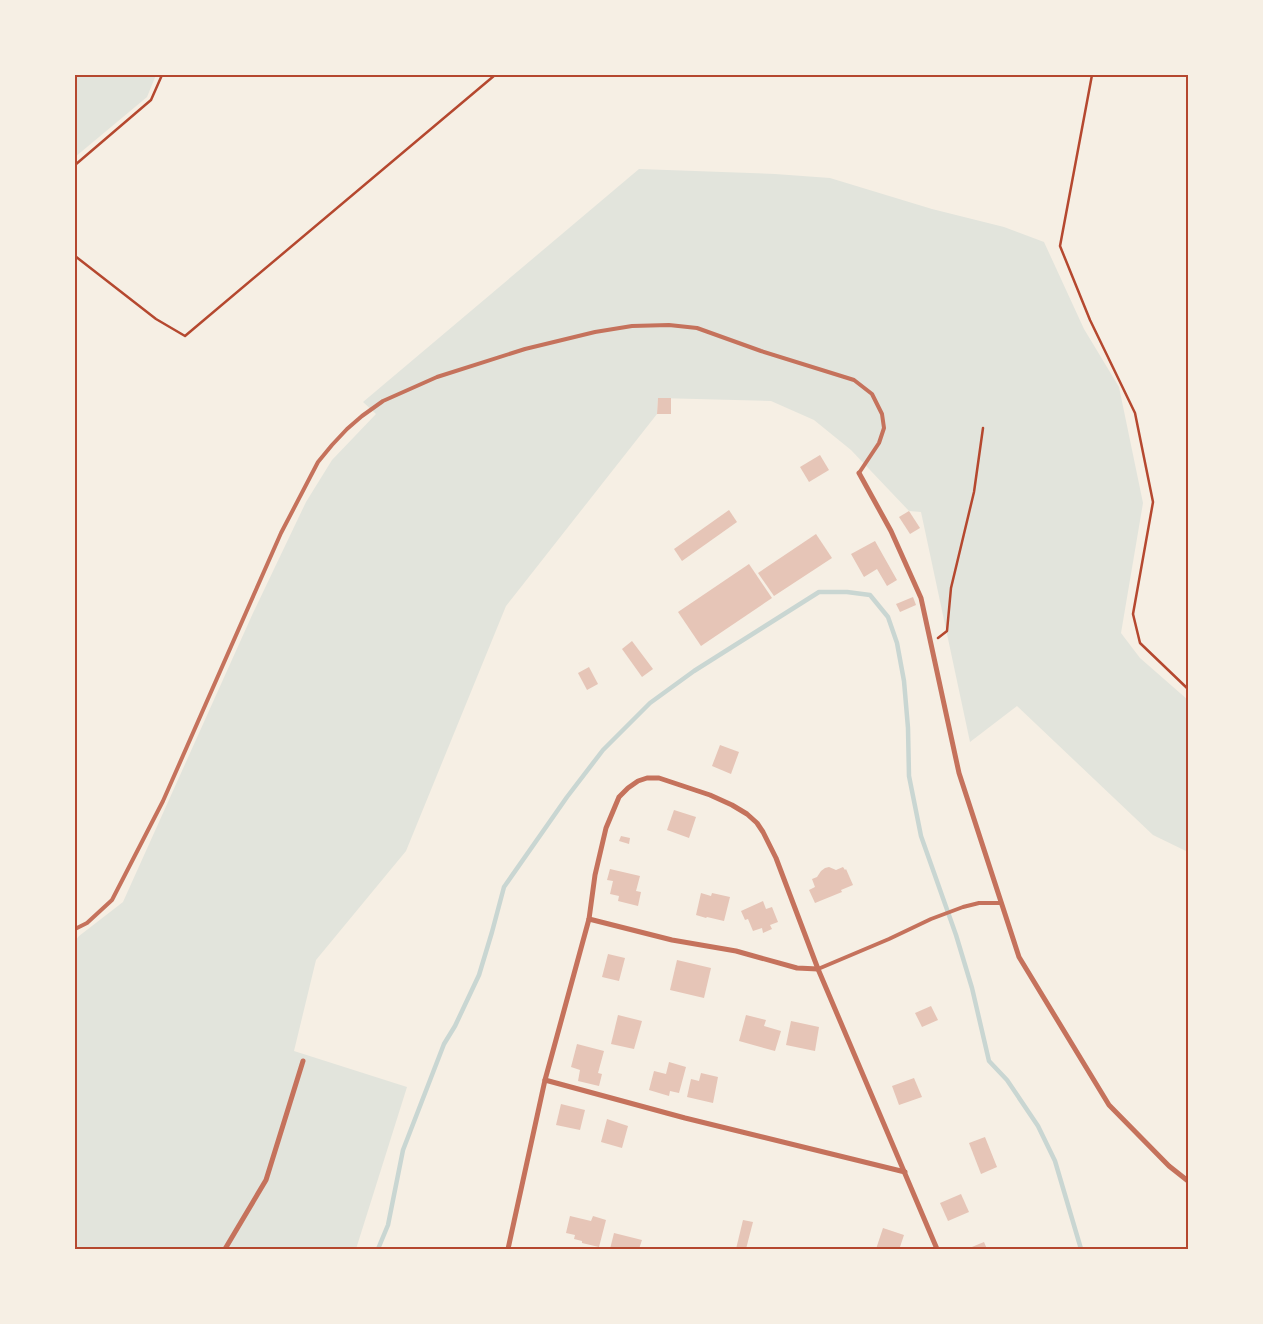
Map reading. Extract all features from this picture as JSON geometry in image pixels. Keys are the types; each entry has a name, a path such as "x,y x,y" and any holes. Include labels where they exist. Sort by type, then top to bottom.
{"street":[{"path":"859,473 891,531 921,598 959,773 1018,957 1109,1105 1169,1166 1188,1181"},
{"path":"508,1249 545,1080 589,919 595,875 606,828 619,797 638,781 648,778 659,778 710,795 732,805 747,814 763,832 776,858 818,969 937,1249"},
{"path":"589,919 672,940 736,951 797,968 818,969"},
{"path":"225,1249 266,1180 303,1061"},
{"path":"545,1080 685,1118 905,1172"}],"lane":[{"path":"75,929 87,924 112,900 163,801 280,533 318,462 347,429 383,401 446,374 526,349 595,332 632,326 669,325 697,328 761,351 854,380 872,394 882,414 884,428 880,444 859,473"},
{"path":"818,969 890,939 931,919 963,907 979,903 1001,903"}],"path":[{"path":"75,165 151,100 162,75"},
{"path":"75,256 156,319 185,336 495,75"},
{"path":"1092,75 1060,246 1090,320 1135,413 1152,502 1133,614 1140,643 1188,689"},
{"path":"931,643 947,631 950,588 974,492 983,428"}],"shaded area":[{"path":"75,75 156,75 147,97 75,157"},
{"path":"639,169 830,178 932,209 1004,227 1044,242 1084,329 1119,387 1143,503 1121,633 1140,658 1188,700 1188,852 1153,835 1017,706 970,742 921,512 909,511 851,450 814,420 771,401 658,398 657,414 506,606 406,851 316,960 294,1051 407,1087 356,1249 75,1249 75,941 123,902 253,613 306,502 332,460 376,414 363,402"}],"building":[{"path":"658,398 671,398 671,414 657,414"},
{"path":"820,455 829,470 809,482 800,467"},
{"path":"729,510 737,522 682,561 674,549"},
{"path":"909,511 920,528 910,534 899,517"},
{"path":"816,534 832,558 774,596 758,573"},
{"path":"875,541 897,580 887,586 877,569 864,577 851,554"},
{"path":"749,564 772,598 701,646 678,612"},
{"path":"913,597 916,605 900,612 896,604"},
{"path":"632,641 653,669 642,677 622,649"},
{"path":"589,667 598,684 587,690 578,673"},
{"path":"720,745 739,752 731,774 712,766"},
{"path":"674,810 696,817 689,838 667,830"},
{"path":"621,836 630,838 629,844 619,841"},
{"path":"829,867 836,870 843,867 846,869 853,885 841,890 842,892 815,903 809,890 815,887 812,879"},
{"path":"610,869 640,876 636,891 641,892 638,906 618,901 619,896 610,894 613,881 607,880"},
{"path":"701,893 711,896 712,893 730,897 724,921 696,915"},
{"path":"763,901 766,909 772,907 778,922 770,925 772,929 763,933 762,928 753,931 748,919 745,920 741,911"},
{"path":"608,954 625,958 619,981 602,977"},
{"path":"677,960 711,968 704,998 670,990"},
{"path":"931,1006 938,1020 922,1027 915,1013"},
{"path":"618,1015 642,1021 634,1049 611,1044"},
{"path":"746,1015 766,1020 764,1026 781,1031 775,1051 739,1041"},
{"path":"791,1021 819,1027 815,1051 786,1045"},
{"path":"577,1044 604,1051 598,1073 602,1074 599,1086 578,1081 580,1070 571,1067"},
{"path":"669,1062 686,1067 679,1093 670,1091 669,1096 649,1090 654,1071 666,1074"},
{"path":"701,1073 718,1077 713,1103 687,1097 691,1079 699,1081"},
{"path":"914,1078 922,1097 899,1105 892,1086"},
{"path":"561,1104 585,1110 580,1130 556,1125"},
{"path":"607,1119 628,1126 622,1148 601,1142"},
{"path":"985,1137 997,1167 981,1174 969,1143"},
{"path":"961,1194 969,1212 948,1221 940,1203"},
{"path":"570,1216 591,1221 593,1216 606,1220 599,1247 582,1243 582,1241 574,1239 575,1235 566,1233"},
{"path":"743,1220 753,1222 746,1249 736,1249"},
{"path":"883,1228 904,1235 900,1247 906,1249 876,1249"},
{"path":"614,1233 642,1240 639,1249 610,1249"},
{"path":"984,1242 987,1249 967,1249"}],"waterway":[{"path":"378,1249 388,1225 403,1150 444,1044 455,1026 479,975 504,887 567,797 603,750 650,703 694,671 819,592 847,592 870,595 888,617 897,643 904,681 908,728 909,776 921,836 956,935 972,988 989,1061 1007,1080 1038,1126 1055,1161 1081,1249"}]}
